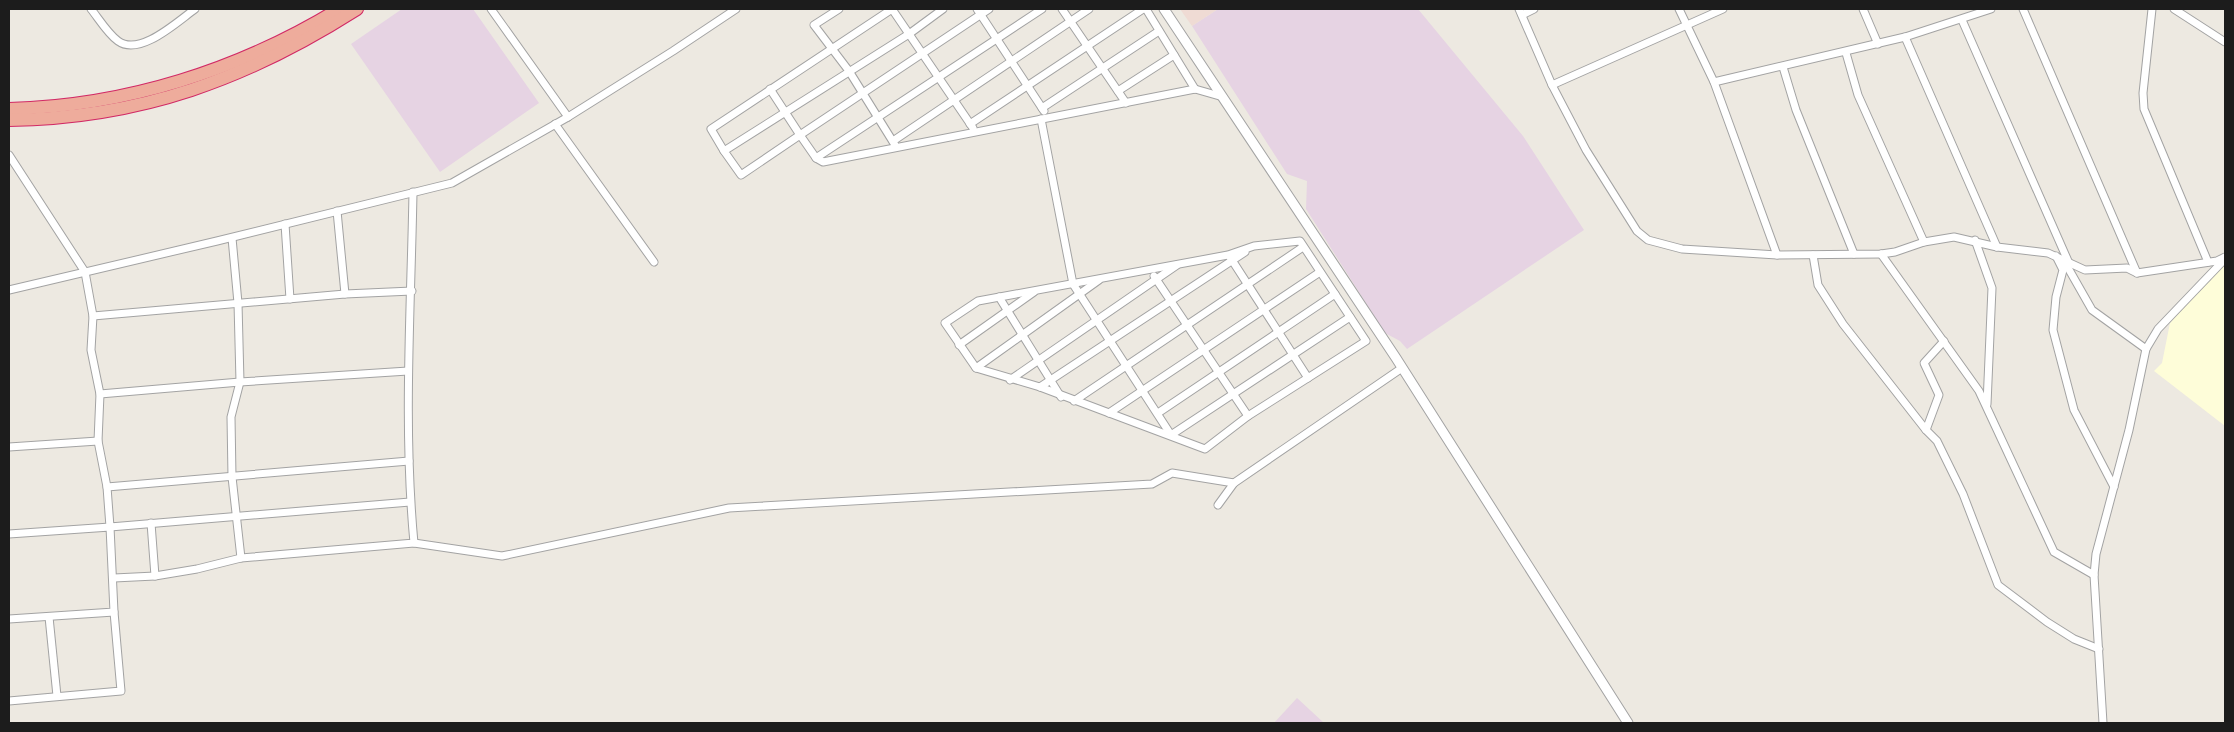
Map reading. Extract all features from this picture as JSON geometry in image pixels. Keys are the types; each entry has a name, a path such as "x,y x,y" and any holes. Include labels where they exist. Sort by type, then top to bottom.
{"highway":[{"path":"9,109 71,105 114,98 205,73 261,52 339,9"},
{"path":"9,120 83,114 148,103 198,89 260,63 309,38 357,9"}],"street":[{"path":"91,9 117,41 126,45 138,45 155,38 195,9"},
{"path":"491,9 568,117"},
{"path":"9,290 232,238 452,183 568,117 673,52 736,9"},
{"path":"839,9 814,25 849,71 895,144"},
{"path":"976,132 953,100 938,77 922,54 892,9 711,129 724,151 742,175 922,54 979,12 989,9"},
{"path":"724,151 786,110 909,34 942,9"},
{"path":"816,158 1042,9"},
{"path":"1062,9 1126,103"},
{"path":"895,144 953,100 1089,9"},
{"path":"970,124 1145,9 1195,89"},
{"path":"1164,9 1402,368 1628,723"},
{"path":"1534,9 1520,12 1552,85 1615,198 1637,231 1648,240 1682,249 1777,254 1882,254 1895,252 1924,242 1954,237 1975,240 1997,247 2063,258 2085,270 2127,268 2137,273 2225,258"},
{"path":"1679,9 1714,82 1777,254"},
{"path":"1552,85 1723,9"},
{"path":"1862,9 1878,44"},
{"path":"1714,82 1846,53 1962,20 1990,9"},
{"path":"2023,9 2137,273"},
{"path":"2152,9 2143,93 2144,109 2208,262"},
{"path":"2174,9 2225,42"},
{"path":"979,12 1042,108 1073,284 1172,435"},
{"path":"1962,20 2063,258 2092,310 2146,349"},
{"path":"1042,108 1160,31"},
{"path":"1905,37 1997,247"},
{"path":"1846,53 1858,95 1924,242"},
{"path":"1118,92 1174,55"},
{"path":"1783,67 1796,110 1854,254"},
{"path":"770,89 786,110 816,158 823,162 895,144 976,132 1195,89 1223,97"},
{"path":"555,124 654,262"},
{"path":"9,155 85,272 93,316 91,350 100,394 98,441 107,487 114,578 114,612 121,691 9,701"},
{"path":"413,192 412,291 408,371 410,502 414,543"},
{"path":"337,211 345,294"},
{"path":"285,224 290,298"},
{"path":"232,238 238,303 240,382 231,417 232,477 241,558"},
{"path":"1975,240 1992,288 1987,406"},
{"path":"1040,387 1171,301 1230,258 1254,246 1300,241 1366,340 1248,416 1204,449 1172,435 1061,397 1040,387 1010,380 976,368 945,323 978,301 1150,269 1230,258"},
{"path":"1074,401 1304,247"},
{"path":"1813,254 1818,285 1843,324 1926,430 1937,441 1963,494 1998,585 2047,622 2074,639 2099,649"},
{"path":"1882,254 1944,341 1987,406 2054,552 2094,575"},
{"path":"1230,258 1308,378"},
{"path":"2063,258 2064,270 2056,297 2053,330 2074,410 2114,487"},
{"path":"2102,723 2094,575 2096,554 2114,487 2146,349 2158,329 2225,258"},
{"path":"1010,380 1180,264"},
{"path":"1150,269 1248,416"},
{"path":"1109,413 1142,389 1320,272"},
{"path":"976,368 1101,279"},
{"path":"959,345 1036,290"},
{"path":"93,316 290,298 412,291"},
{"path":"1158,413 1335,294"},
{"path":"999,297 1061,397"},
{"path":"1172,435 1350,317"},
{"path":"1926,430 1939,395 1924,363 1944,341"},
{"path":"1218,505 1234,484 1402,368"},
{"path":"100,394 240,382 408,371"},
{"path":"9,447 98,441"},
{"path":"107,487 409,461"},
{"path":"114,578 155,576 197,570 241,558 414,543 502,556 729,508 1152,484 1172,473 1234,484"},
{"path":"9,534 410,502"},
{"path":"151,523 155,576"},
{"path":"9,619 114,612"},
{"path":"49,617 57,696"}],"shaded area":[{"path":"402,9 473,9 539,103 440,172 351,44"},
{"path":"1180,9 1218,9 1192,26"},
{"path":"1218,9 1418,9 1523,136 1584,230 1407,349 1400,341 1385,333 1306,209 1307,181 1287,174 1192,26"},
{"path":"2225,261 2225,426 2154,371 2162,363 2170,323"},
{"path":"1297,698 1324,723 1274,723"}]}
